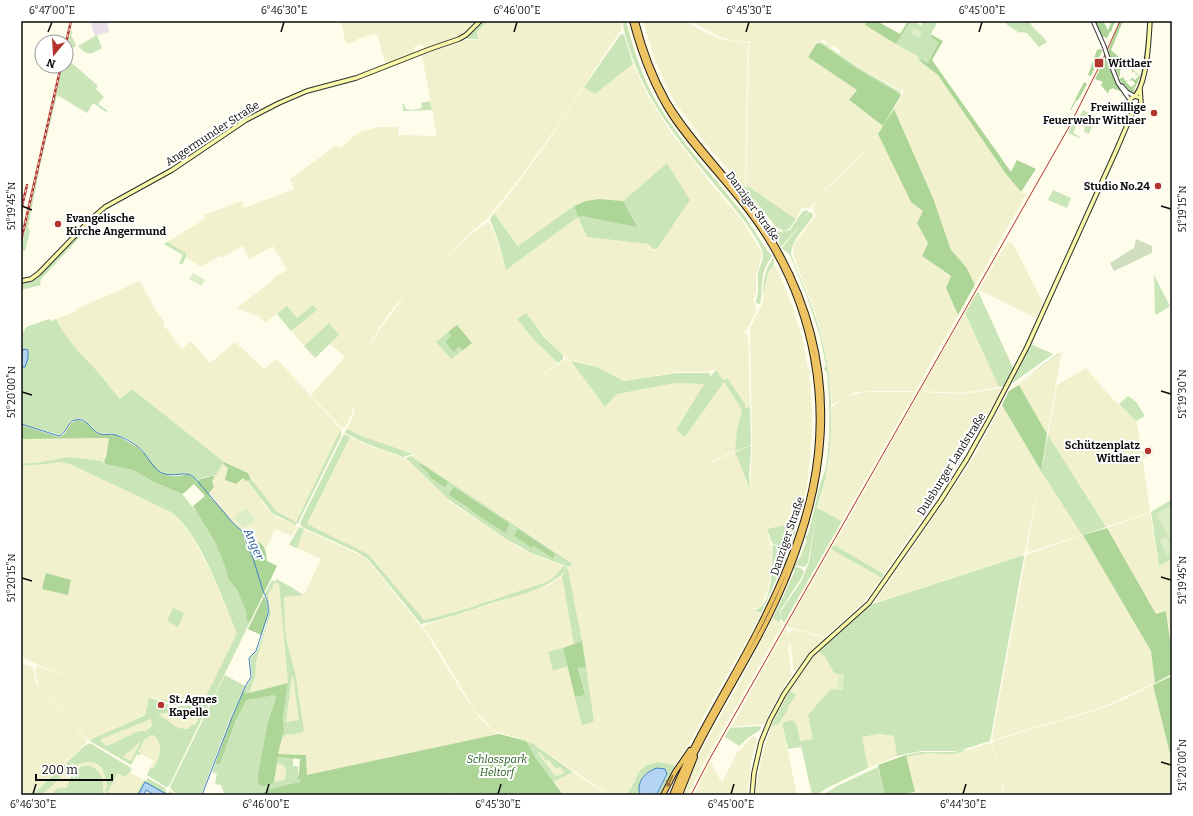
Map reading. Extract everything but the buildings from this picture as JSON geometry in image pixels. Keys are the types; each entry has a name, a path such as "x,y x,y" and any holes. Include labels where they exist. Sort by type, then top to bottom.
{"highway":[{"name":"Danziger Straße","path":"632,21 643,58 663,101 688,137 755,220 770,242 783,267 804,320 812,349 818,389 819,430 815,468 810,498 797,542 773,600 694,746 672,795"},
{"name":"Danziger Straße","path":"636,21 649,64 667,100 694,138 758,218 793,278 816,350 823,418 820,462 813,500 800,543 786,580 763,630 699,744 676,795"},
{"path":"680,795 700,747 699,744"},
{"path":"663,795 675,772 691,747 694,746"}],"main road":[{"name":"Angermunder Straße","path":"21,281 31,279 39,273 91,219 105,207 172,170 251,117 279,102 307,91 359,77 462,38 480,21"},
{"name":"Duisburger Landstraße","path":"752,795 754,773 761,742 770,720 784,694 811,655 869,603 941,500 989,421 1027,347 1131,116 1136,107 1141,103 1140,88 1145,68 1150,21"},
{"name":"Duisburger Landstraße","path":"1131,116 1132,106 1130,100 1140,88"},
{"path":"1134,96 1140,98"},
{"path":"1132,106 1136,107"}],"street":[{"path":"1093,21 1117,80 1122,90 1130,100"},
{"path":"1117,80 1127,92 1134,96"}],"shaded area":[{"path":"90,21 107,21 109,32 95,36"}],"green space":[{"path":"346,21 479,21 462,37 425,50 422,44 414,47 416,54 386,65 377,35 375,34 357,39 357,41 346,44 341,23"},
{"path":"484,21 488,21 477,32 478,39 466,38"},
{"path":"488,21 588,21 563,24 618,21 622,28 560,122 519,179 488,218 465,237 443,261 466,238 489,221 498,243 506,270 578,217 587,237 647,244 653,250 657,249 690,200 667,163 623,201 599,199 574,206 519,246 494,213 542,150 584,87 595,94 633,64 648,96 670,131 709,181 709,183 742,220 762,255 756,276 756,293 753,300 757,310 747,329 743,333 748,335 750,407 745,409 745,404 727,379 723,380 715,369 709,372 676,372 623,380 598,367 566,358 545,337 526,313 517,319 534,340 558,363 532,382 566,359 571,361 605,407 617,394 676,383 704,384 676,430 685,437 723,382 742,410 737,428 735,451 716,459 693,476 716,460 735,452 766,527 771,545 772,569 768,590 761,606 755,609 750,608 761,613 690,742 675,765 658,762 651,763 644,767 638,774 626,795 609,794 532,743 493,730 475,710 432,639 422,626 538,589 549,585 562,576 574,644 548,653 553,671 568,666 583,726 594,721 582,641 568,569 574,564 411,456 414,454 370,440 347,429 354,414 354,403 352,413 346,426 342,428 311,395 345,357 330,344 338,335 328,324 304,346 291,331 317,310 313,305 297,318 287,306 265,323 260,317 237,308 273,280 273,278 287,270 273,246 249,259 243,246 223,257 220,256 201,267 186,257 186,253 167,242 205,219 203,215 242,201 244,208 294,189 290,179 337,145 341,148 360,132 379,127 398,127 398,135 437,136 422,55 464,40 478,40 477,32","holes":["410,290 380,329 362,359 379,328 393,308"]},
{"path":"623,21 626,21 632,43 648,86 659,106 688,146 740,210 772,256 766,265 762,280 760,304 756,303 758,294 758,273 763,256 759,242 741,217 680,141 658,110 640,77 625,34"},
{"path":"643,21 686,21 702,31 720,39 748,43 745,186 743,187 706,144 674,101 656,63"},
{"path":"690,21 867,21 865,25 919,57 906,80 917,61 920,61 938,75 1010,179 1021,193 1027,193 975,285 966,267 951,250 933,198 894,109 905,87 901,91 856,65 839,54 841,51 834,46 830,48 825,44 825,38 821,41 814,42 817,43 808,57 857,90 849,101 883,126 878,134 911,202 923,211 917,223 928,243 922,256 951,277 946,288 958,315 915,391 856,392 833,404 832,403 828,368 821,333 815,312 793,255 795,243 814,218 815,215 813,207 819,196 810,208 802,208 796,219 746,185 749,44 751,42 731,40 720,37","holes":["871,143 860,157 821,194 859,157"]},
{"path":"867,21 877,21 900,34 908,21 910,21 896,44 865,25"},
{"path":"909,21 914,21 921,26 923,21 938,21 931,34 940,42 929,63 926,64 921,60 917,61 919,57 896,44"},
{"path":"1005,21 1029,21 1047,42 1039,47 1027,33 1020,33 1008,26"},
{"path":"1095,21 1103,21 1108,30 1112,21 1115,21 1107,38 1101,36"},
{"path":"1120,21 1123,21 1111,50 1140,76 1136,86 1132,89 1135,88 1134,92 1130,93 1119,79 1124,77 1125,81 1127,80 1126,82 1131,87 1135,83 1132,80 1129,81 1133,77 1135,80 1139,76 1137,74 1135,76 1136,73 1133,71 1132,73 1130,68 1128,69 1129,67 1125,67 1126,65 1124,63 1122,64 1123,62 1121,60 1117,65 1120,68 1122,67 1119,77 1108,51"},
{"path":"913,27 922,32 919,38 910,33"},
{"path":"621,34 624,35 633,64 595,94 584,87"},
{"path":"97,35 102,48 95,52 87,53 78,46"},
{"path":"932,35 943,41 932,60 1011,172 1017,160 1036,169 1021,192 1006,174 938,75 920,61 921,59 928,63 939,42 931,37"},
{"path":"821,42 856,66 900,92 901,95 856,68 823,45 817,43"},
{"path":"817,43 823,45 856,68 901,95 883,126 849,100 857,90 808,57"},
{"path":"1101,49 1102,51 1091,76 1088,75 1097,50"},
{"path":"1106,56 1122,92 1112,88 1108,93 1109,95 1101,85 1103,82 1095,79"},
{"path":"74,65 98,86 96,89 104,97 98,104 108,111 106,112 93,103 87,113 57,95 40,166 28,227 30,231 25,251 21,250 60,74 74,74"},
{"path":"1084,82 1087,84 1078,100 1070,110"},
{"path":"430,101 432,110 403,111 403,102 406,109 412,110 422,108 421,103"},
{"path":"894,109 933,198 951,250 966,267 975,285 958,315 946,288 951,276 922,256 928,243 917,223 923,211 911,202 878,134"},
{"path":"1083,110 1098,117 1089,134 1084,132 1085,127 1077,124 1073,133 1080,137 1079,138 1068,133"},
{"path":"667,163 690,200 657,249 653,249 648,244 587,237 578,217 580,216 638,226 623,201"},
{"path":"746,185 796,219 790,228 784,231 776,227 748,191"},
{"path":"745,186 772,226 780,232 790,230 803,211 807,210 808,212 801,224 781,247 776,233 743,187"},
{"path":"1053,190 1071,198 1067,208 1048,200"},
{"path":"599,199 623,201 638,227 581,216 578,217 574,206 586,201"},
{"path":"574,206 578,217 506,270 499,243 490,219 494,213 518,246"},
{"path":"809,212 812,213 813,216 796,239 791,254 813,311 826,356 829,375 831,432 827,470 817,508 808,562 805,567 794,565 800,557 807,540 805,538 808,535 819,488 826,467 829,431 828,384 827,372 824,368 826,366 820,336 807,297 790,255 782,248"},
{"path":"91,223 96,223 98,226 93,224 91,225 42,278 40,282 41,285 21,290 21,283 31,281 38,276"},
{"path":"1136,239 1152,246 1152,253 1114,271 1110,263 1134,248"},
{"path":"167,242 186,253 186,257 182,265 179,263 183,255 164,244"},
{"path":"1009,242 1013,244 1043,303 1036,318 979,290 1003,249"},
{"path":"774,257 774,265 768,273 763,295 765,275 768,266"},
{"path":"773,265 778,271 790,300 802,337 808,369 810,369 811,373 809,374 812,432 807,486 798,522 767,529 750,487 752,445 750,328 762,304 768,273"},
{"path":"193,273 205,280 201,286 189,279"},
{"path":"1154,275 1170,306 1156,315 1155,314"},
{"path":"140,281 156,311 165,322 163,324 182,349 191,341 210,363 235,342 264,369 277,359 341,429 296,522 277,512 248,473 224,462 132,389 121,399 77,350 62,330 56,319 77,311 76,309"},
{"path":"978,291 1013,368 1004,386 999,387 965,313"},
{"path":"313,305 317,310 291,331 277,314 287,306 297,318"},
{"path":"526,313 544,337 563,355 563,359 558,363 534,340 517,319"},
{"path":"965,313 999,387 962,393 920,391"},
{"path":"49,319 51,321 56,319 62,330 77,350 99,373 120,399 132,389 224,462 216,475 204,477 198,480 188,474 169,475 160,472 144,452 131,441 116,434 98,432 84,420 76,419 72,421 60,435 21,424 21,352 23,339 21,332 24,332 26,327"},
{"path":"329,323 339,335 315,358 304,346"},
{"path":"457,325 472,343 463,350 459,347 454,352 445,342 451,336 448,332"},
{"path":"448,332 451,336 445,342 454,351 460,347 463,350 451,359 436,342"},
{"path":"1031,344 1053,354 1012,383"},
{"path":"1062,351 1047,434 1019,385"},
{"path":"1060,353 1009,391 1057,354"},
{"path":"571,361 597,367 624,381 676,373 709,373 710,377 716,370 723,380 727,378 745,404 745,408 750,407 751,445 735,451 737,428 742,410 724,382 685,437 676,430 704,384 676,383 617,394 605,407"},
{"path":"1086,368 1111,397 1136,421 1150,511 1106,527 1048,435 1057,385"},
{"path":"1019,385 1047,434 1041,471 1002,405 1009,391"},
{"path":"1003,388 962,458 884,574 834,545 920,392 962,394"},
{"path":"865,392 915,392 842,521 818,508 829,463 832,407 847,396"},
{"path":"1128,396 1136,402 1145,416 1136,421 1119,404"},
{"path":"1002,405 1041,471 1024,554 874,603 975,455"},
{"path":"78,420 87,423 98,434 116,435 137,447 145,454 160,473 171,476 188,475 197,481 182,494 154,482 133,470 105,464 104,461 109,439 106,438 21,439 21,425 59,437 64,434 74,421"},
{"path":"341,429 341,436 298,523 296,523 296,525 272,513 247,480 251,479 277,512 296,522"},
{"path":"347,429 364,437 413,454 403,457 365,443 345,433"},
{"path":"344,434 350,437 307,524 368,554 424,620 456,612 544,583 553,578 564,566 567,567 582,641 574,644 562,576 567,570 559,577 532,591 421,624 368,559 357,552 302,527 300,523"},
{"path":"1048,435 1106,527 1082,535 1041,471"},
{"path":"350,437 407,459 453,504 521,549 564,566 553,578 544,583 456,612 424,620 368,554 307,524"},
{"path":"21,439 109,439 109,443 104,461 68,457 21,464"},
{"name":"Schützenplatz Wittlaer","path":"1151,445 1154,452 1143,458 1142,451"},
{"path":"749,446 751,447 749,476 750,489 735,452"},
{"path":"411,456 573,564 569,567 531,553 506,539 448,499 406,458","holes":["451,495 510,524 508,528 467,508 450,496","519,539 555,554 553,559 534,546 532,548"]},
{"path":"68,457 103,461 104,464 133,470 154,482 182,494 196,511 215,542 226,569 228,579 237,590 246,611 247,620 250,622 213,698 209,702 175,705 159,699 179,702 204,700 237,633 210,568 192,535 182,522 171,512 70,464 60,462 21,466 21,464"},
{"path":"60,462 70,464 171,512 178,518 193,538 210,570 237,633 204,700 174,702 140,696 42,667 21,656 21,466"},
{"path":"224,462 248,473 251,479 246,481 243,478 236,484 225,480 228,468 223,464"},
{"path":"223,464 228,468 226,480 235,484 243,478 247,480 271,513 278,518 296,525 297,527 292,536 275,529 266,549 261,543 248,546 242,530 233,523 209,493 214,487 212,481"},
{"path":"421,464 448,482 445,487 431,478 428,474 429,473 420,466"},
{"path":"1041,471 1082,535 1028,552 1027,550"},
{"path":"215,476 212,481 214,487 209,493 210,497 232,523 242,531 245,542 248,546 259,542 264,548 267,561 277,566 250,622 247,621 246,611 237,590 228,579 226,569 215,542 193,506 205,496 194,484 200,479"},
{"path":"454,487 510,524 505,533 450,496 449,494"},
{"path":"1172,499 1172,559 1159,566 1151,512"},
{"path":"1172,505 1172,544 1156,514"},
{"path":"246,508 255,519 254,522 244,528 234,517"},
{"path":"817,508 842,521 784,623 780,618 781,611 802,580 809,562"},
{"path":"1150,513 1166,611 1156,614 1107,528"},
{"path":"798,522 795,532 796,535 794,535 786,558 788,560 787,563 781,557 778,546 772,543 767,529"},
{"path":"299,527 304,529 297,548 289,545"},
{"path":"1107,528 1156,614 1166,611 1172,654 1172,674 1155,683 1151,651 1083,535"},
{"path":"304,529 367,559 426,633 460,689 480,718 491,729 499,734 307,775 306,755 278,754 282,738 286,735 301,733 295,672 287,643 285,627 284,597 304,595 321,559 297,548"},
{"path":"518,529 555,554 553,559 534,546 532,548 514,536"},
{"path":"1083,535 1151,651 1155,683 1100,708 993,740 992,738 1026,555"},
{"path":"1166,536 1172,547 1172,552 1167,555 1159,540"},
{"path":"773,545 776,546 780,558 787,564 783,565 761,613 754,610 760,608 765,602 768,593 772,572"},
{"path":"834,545 884,574 882,578 831,549"},
{"path":"831,549 882,578 864,602 825,637 787,626"},
{"path":"1023,555 1024,557 990,741 958,751 921,751 897,756 894,736 878,734 862,737 868,768 825,789 817,795 812,795 800,741 813,739 808,715 829,691 832,689 842,690 844,675 834,673 824,655 823,656 819,651 870,605"},
{"path":"1172,559 1172,647 1159,566"},
{"path":"794,566 802,569 804,572 780,611 780,622 773,618 795,571 793,568"},
{"path":"46,573 71,580 68,595 42,589"},
{"path":"276,579 304,595 284,597 287,643 295,672 304,731 301,733 286,735 282,738 284,730 283,712 288,683 279,584 275,582","holes":["293,676 299,720 286,722"]},
{"path":"272,580 275,582 268,595 271,613 256,662 255,677 249,693 243,692 252,677 250,658 259,647 267,620 269,607 265,594"},
{"path":"275,582 279,583 288,683 249,693 255,677 256,662 270,618 271,609 268,595"},
{"path":"264,596 267,611 266,620 261,635 248,629"},
{"path":"173,608 184,613 178,627 167,621"},
{"path":"773,618 783,624 706,759 688,795 684,795 698,756 741,680"},
{"path":"786,628 789,635 793,629 824,638 825,640 810,654 797,671 794,670 790,641 788,650 792,675 782,690 764,724 731,727"},
{"path":"582,641 586,667 578,668 585,695 575,697 563,648"},
{"path":"563,648 568,666 553,671 548,652"},
{"path":"819,651 823,656 824,655 834,673 844,675 842,690 836,689 813,739 799,741 797,724 782,723 797,795 755,795 762,755 770,726 784,698 807,664"},
{"path":"21,663 33,667 36,683 41,691 87,739 86,743 31,795 21,795"},
{"path":"35,666 149,698 145,714 90,741 39,688"},
{"path":"578,667 586,667 594,721 582,726 575,697 585,695"},
{"path":"839,674 844,675 841,690 836,689"},
{"path":"225,675 245,686 231,716 201,795 183,795 175,793 170,787"},
{"path":"292,676 300,721 286,722"},
{"path":"1172,676 1172,762 1153,685"},
{"name":"Schlosspark Heltorf","path":"288,683 283,716 284,730 278,754 306,755 307,775 499,734 526,741 536,759 563,795 451,795 449,792 444,795 261,795 261,793 267,792 267,790 300,782 302,779 297,780 300,759 278,757 274,782 269,785 261,786 258,782 258,774 268,721 276,698 274,695 247,700 245,702 236,721 220,764 215,764 243,692 249,693"},
{"path":"1153,685 1172,762 1172,795 1005,795 992,743 993,741 1100,709 1123,700"},
{"path":"790,691 796,695 779,724 771,726"},
{"name":"Schlosspark Heltorf","path":"271,695 274,695 276,698 268,721 258,774 274,782 285,780 286,771 284,765 277,763 278,757 293,758 293,766 298,767 298,777 499,734 532,743 573,772 553,782 563,795 215,795 224,793 221,785 215,784 217,774 212,772 215,764 220,764 243,704 247,700","holes":["540,752 546,761 549,760 556,769 560,767 565,773 555,776 538,753"]},
{"path":"149,698 169,705 169,707 206,704 208,706 169,786 166,787 147,775 150,768 153,769 159,757 160,748 158,740 155,736 152,735 145,739 138,752 141,753 139,756 137,754 131,765 90,741 145,715","holes":["203,708 196,724 190,726 189,729 178,728 158,714","151,719 152,725 145,731 139,731 107,746 100,741 101,739","141,741 131,761 123,757"]},
{"path":"203,708 196,724 189,729 178,728 158,714"},
{"path":"151,718 152,725 145,731 139,731 107,746 100,741 101,739"},
{"path":"792,720 797,725 801,747 788,749 782,723"},
{"path":"761,726 760,730 739,746 725,737 730,728"},
{"path":"878,734 895,736 897,756 868,768 861,737"},
{"path":"152,735 157,737 160,745 159,757 153,770 150,768 154,761 138,752 145,739"},
{"path":"753,736 757,739 751,762 747,795 694,795 710,761 722,783 737,753"},
{"path":"141,741 131,762 123,757 131,749"},
{"path":"90,743 131,768 131,771 125,777 115,773 117,775 108,792 110,795 106,795 106,781 102,770 95,763 90,762 77,765 72,763 55,783 42,795 32,795 83,747"},
{"path":"990,743 992,745 1002,784 1000,786 1002,786 1004,795 903,795 913,794 935,785 915,792 906,757 928,753 958,753"},
{"path":"967,749 953,754 929,753 906,757 906,755 921,752 954,752"},
{"path":"540,751 546,761 548,759 560,766 565,773 555,776 538,753"},
{"path":"906,755 915,792 895,795 879,795 884,792 878,765"},
{"path":"88,761 96,764 104,773 107,780 107,788 105,789 106,795 100,795 104,790 103,782 96,768 83,766 77,769 67,786 60,787 53,792 55,795 42,795 55,783 72,763 77,765"},
{"path":"658,762 675,765 662,795 654,795 657,794 667,776 665,769 650,772 642,779 639,789 640,795 626,795 640,771 650,764"},
{"path":"277,763 284,764 286,771 285,780 274,782"},
{"path":"83,766 93,767 100,774 103,783 103,793 100,795 55,795 53,792 58,788 67,787 72,775 76,770"},
{"path":"878,767 884,792 879,795 823,795 837,786"},
{"path":"129,772 144,780 136,795 110,795 108,792 117,776 115,774 118,773 125,777"},
{"path":"573,772 609,795 563,795 553,782"},
{"path":"148,778 165,788 166,792 168,793 170,791 177,795 168,795 145,782 138,795 136,795 144,780 146,781"}],"water":[{"path":"24,349 28,350 28,358 25,367 21,367 22,352"},
{"path":"657,768 665,769 667,774 657,794 640,795 639,786 642,778"},
{"path":"145,782 168,795 154,795 146,790 144,795 138,795"}],"waterway":[{"name":"Anger","path":"21,424 59,436 64,433 72,421 83,420 100,434 114,434 124,438 141,449 153,465 162,473 170,475 187,474 194,477 233,523 242,531 267,599 268,614 256,651 249,658 251,677 232,717 202,795"}],"tram line":[{"path":"691,795 709,760 1069,127 1120,21"}],"railway":[{"path":"68,34 71,21"},
{"path":"21,241 59,74"},
{"path":"21,210 27,185"}],"place":[{"name":"Wittlaer","path":"1099,63"},
{"name":"Freiwillige Feuerwehr Wittlaer","path":"1154,113"},
{"name":"Studio No.24","path":"1158,186"},
{"name":"Evangelische Kirche Angermund","path":"58,224"},
{"name":"Schützenplatz Wittlaer","path":"1148,451"},
{"name":"St. Agnes Kapelle","path":"161,705"}]}
